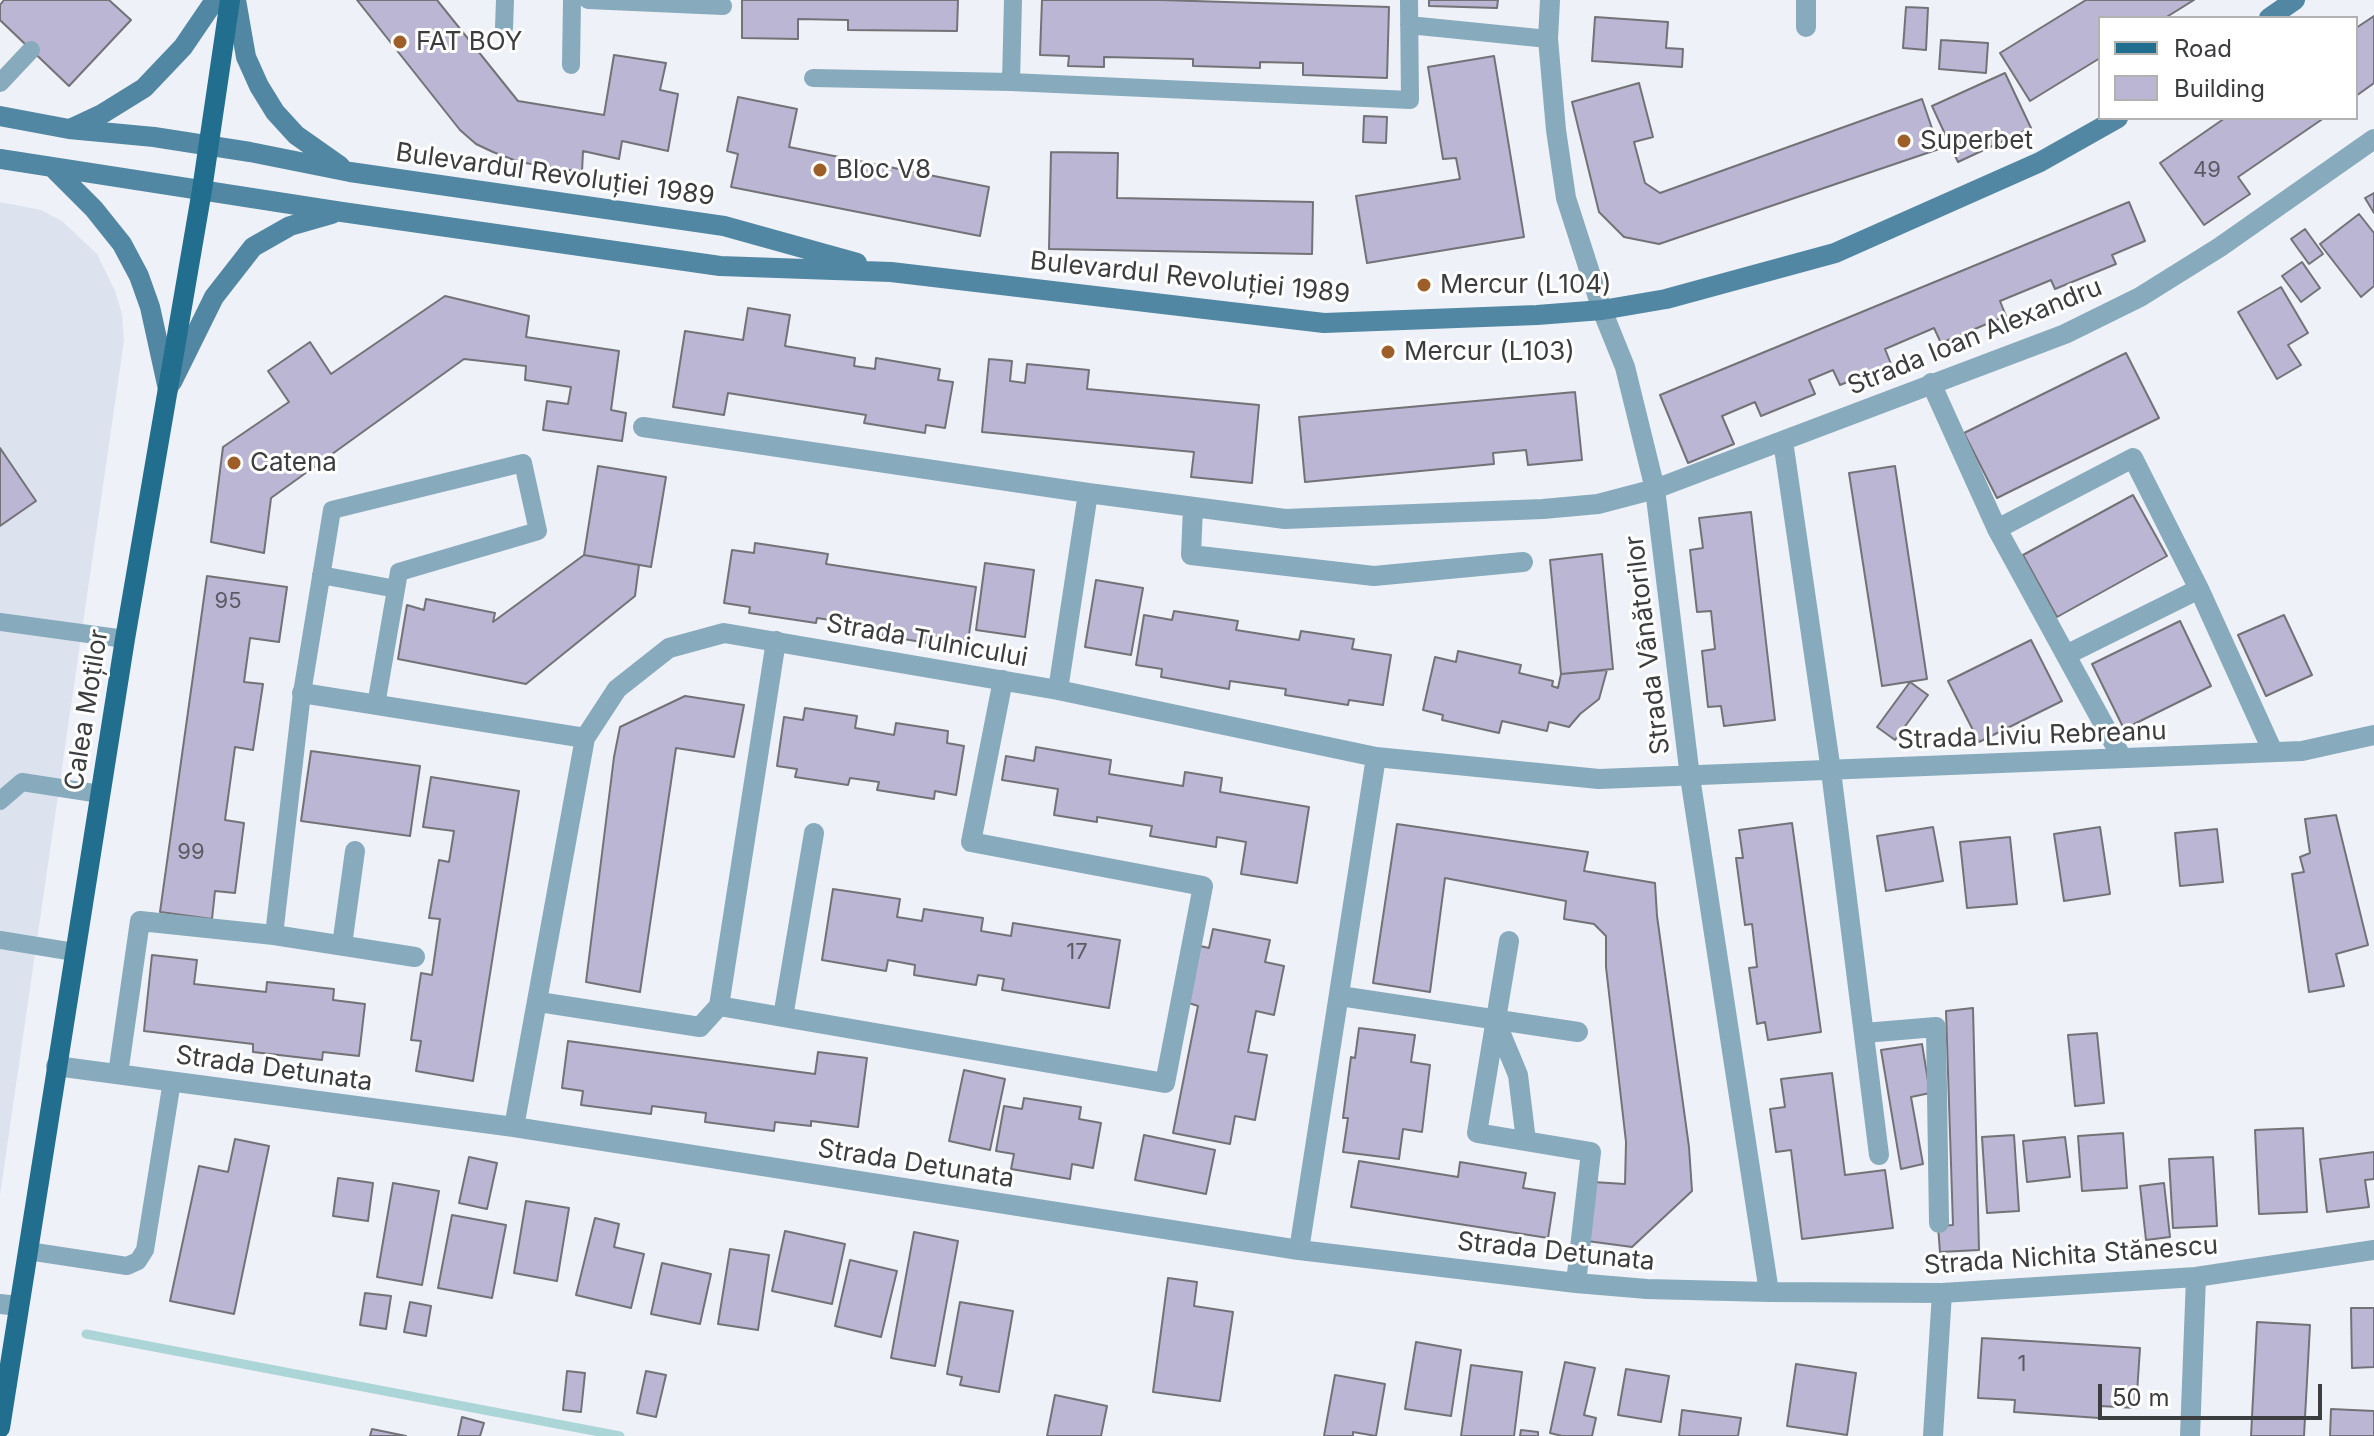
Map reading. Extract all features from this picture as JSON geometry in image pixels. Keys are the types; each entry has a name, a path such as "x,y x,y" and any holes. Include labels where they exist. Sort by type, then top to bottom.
{"main road":[{"path":"69,129 111,109 144,88 183,47 215,0"},
{"name":"Calea Moților","path":"0,1428 10,1305 28,1251 125,639 202,190 230,0"},
{"path":"236,0 246,57 275,112 296,135 350,172"},
{"path":"2272,16 2295,0"},
{"name":"Bulevardul Revoluției 1989","path":"0,116 69,129 154,137 250,152 350,172 724,226 891,272"},
{"name":"Bulevardul Revoluției 1989","path":"0,159 720,266 891,272 1324,323 1537,315 1602,310 1666,299 1835,253 2026,168 2114,120"},
{"path":"53,168 94,209 122,244 139,276 150,307 168,389"},
{"path":"168,389 214,297 253,247 290,226 342,212"}],"street":[{"name":"Strada Vânătorilor","path":"1550,0 1548,39 1566,198 1633,394 1655,489 1690,777 1769,1292"},
{"path":"1806,0 1806,27"},
{"name":"Strada Ioan Alexandru","path":"643,427 1285,519 1598,504 1655,489 2065,334 2140,297 2220,247 2374,139"},
{"path":"1931,383 1997,529 2122,758"},
{"path":"1783,441 1831,771 1879,1155"},
{"path":"1997,529 2133,458 2199,589 2273,752"},
{"path":"1058,690 1088,493"},
{"path":"1193,507 1191,555 1374,576 1523,562"},
{"path":"2066,655 2199,589"},
{"name":"Strada Tulnicului","path":"514,1127 585,738 617,689 669,648 724,633 1058,690 1376,757 1599,779 1690,777"},
{"path":"539,1002 700,1027 719,1006 776,641"},
{"path":"719,1006 1165,1083 1203,886 971,842 1003,680"},
{"path":"302,693 585,738"},
{"name":"Strada Liviu Rebreanu","path":"1690,777 2302,751 2374,735"},
{"path":"1299,1250 1376,757"},
{"path":"783,1017 814,833"},
{"path":"342,945 355,851"},
{"path":"118,1074 140,921 274,935 415,957"},
{"path":"1509,941 1477,1133 1591,1152 1576,1283"},
{"path":"1340,996 1578,1032"},
{"path":"1495,1020 1518,1075 1526,1141"},
{"path":"1864,1033 1936,1027 1939,1223"},
{"name":"Strada Detunata","path":"56,1066 514,1127 1299,1250 1576,1283 1647,1289 1769,1292"},
{"name":"Strada Nichita Stănescu","path":"1769,1292 1942,1293 2196,1277 2374,1250"},
{"path":"2190,1436 2196,1277"},
{"path":"1933,1436 1942,1293"}],"lane":[{"path":"504,28 505,0"},
{"path":"571,65 572,0"},
{"path":"588,0 723,6"},
{"path":"1011,82 1013,0"},
{"path":"813,78 1011,82 1410,100 1409,0"},
{"path":"1409,25 1548,39"},
{"path":"0,83 31,50"},
{"path":"274,935 302,693 332,510 523,463 538,531 399,572 376,705"},
{"path":"321,575 396,589"},
{"path":"0,622 125,639"},
{"path":"0,801 22,782 100,794"},
{"path":"0,940 74,952"},
{"path":"28,1251 127,1266 138,1261 145,1250 172,1081"}],"shaded area":[{"path":"0,202 41,210 62,221 97,254 115,291 122,314 124,341 0,1195"}],"building":[{"path":"4,0 109,0 131,20 69,86 0,20 0,5"},
{"path":"357,0 437,0 518,101 604,115 614,55 666,63 660,90 678,94 668,151 622,141 619,159 583,151 582,172 519,162 476,144 460,130"},
{"path":"742,0 958,0 957,31 848,30 848,20 798,19 798,39 742,38"},
{"path":"1042,0 1161,0 1389,7 1387,78 1303,75 1303,63 1260,62 1260,68 1193,66 1193,59 1104,57 1104,67 1068,66 1069,56 1040,55"},
{"path":"1429,0 1498,0 1497,8 1429,6"},
{"path":"2086,0 2194,0 2168,16 2098,16 2098,59 2030,101 2000,53"},
{"path":"1906,7 1928,8 1926,50 1903,48"},
{"path":"2374,16 2374,83 2358,95 2358,27"},
{"path":"1595,17 1668,22 1666,48 1683,49 1682,67 1592,61"},
{"path":"1941,40 1988,43 1986,73 1939,69"},
{"path":"1494,56 1524,237 1367,263 1356,196 1460,179 1456,158 1443,159 1428,67"},
{"path":"2005,73 2031,128 1958,162 1932,106"},
{"path":"1639,83 1653,137 1634,142 1645,183 1660,193 1922,99 1939,149 1659,244 1624,237 1599,212 1572,102"},
{"name":"Bloc V8","path":"738,97 797,109 789,147 989,187 980,236 731,187 738,154 727,151"},
{"path":"1364,116 1387,117 1386,143 1363,142"},
{"path":"2222,120 2321,120 2238,177 2250,194 2204,225 2160,163"},
{"path":"1051,152 1118,153 1117,198 1313,202 1312,254 1049,249"},
{"path":"2374,193 2374,213 2365,198"},
{"path":"2129,202 2145,241 2112,255 2116,264 2055,289 2051,280 2000,301 2006,316 1941,343 1934,328 1885,349 1891,364 1840,385 1833,370 1809,380 1815,394 1761,416 1755,402 1722,416 1734,444 1688,463 1660,395"},
{"path":"2359,214 2374,233 2374,286 2361,297 2320,244"},
{"path":"2305,229 2323,254 2309,264 2291,239"},
{"path":"2302,262 2320,288 2301,302 2282,276"},
{"path":"2281,287 2308,333 2288,345 2301,365 2277,379 2238,312"},
{"path":"445,296 529,316 526,337 619,351 611,410 626,413 622,441 543,430 547,401 568,404 571,387 525,380 526,366 464,359 271,498 264,553 211,542 223,447 289,402 268,371 310,342 331,374"},
{"path":"748,308 790,315 785,346 855,358 854,366 875,369 876,358 940,369 938,380 953,382 945,428 926,425 925,433 864,423 866,415 728,393 724,415 673,407 685,331 743,340"},
{"path":"2126,353 2159,418 1997,498 1964,433"},
{"path":"989,359 1012,361 1010,381 1025,383 1027,364 1089,370 1087,389 1259,405 1252,483 1191,477 1194,452 982,432"},
{"path":"1575,392 1582,460 1528,465 1526,450 1493,453 1494,464 1305,482 1299,417"},
{"path":"0,448 36,501 0,526"},
{"path":"598,466 666,477 651,567 584,555"},
{"path":"1895,466 1927,679 1882,686 1849,473"},
{"path":"2133,495 2167,556 2057,617 2023,555"},
{"path":"1751,512 1775,720 1724,726 1721,706 1708,707 1702,651 1715,649 1711,611 1697,612 1690,550 1703,548 1699,518"},
{"path":"755,543 828,554 826,564 976,587 968,641 929,635 927,643 869,633 870,626 817,618 816,623 749,613 750,607 724,603 732,550 754,553"},
{"path":"1602,554 1613,669 1561,674 1550,560"},
{"path":"584,555 639,565 635,596 526,684 398,659 407,605 424,610 426,599 495,613 493,622"},
{"path":"985,563 1034,570 1025,637 976,630"},
{"path":"207,576 287,587 279,642 250,638 244,682 263,684 253,750 235,747 225,820 244,823 235,893 215,891 212,919 160,912"},
{"path":"1096,580 1143,588 1131,655 1085,647"},
{"path":"1174,611 1238,621 1236,630 1299,640 1301,631 1354,639 1352,649 1391,655 1383,705 1349,700 1348,705 1285,695 1286,689 1230,681 1229,689 1161,677 1162,669 1136,665 1144,615 1172,620"},
{"path":"2284,615 2312,675 2266,696 2238,635"},
{"path":"2180,621 2211,686 2124,729 2092,664"},
{"path":"2031,640 2062,701 1979,742 1948,681"},
{"path":"1458,651 1521,665 1519,673 1553,681 1552,686 1558,688 1561,674 1607,670 1599,699 1569,727 1549,722 1547,731 1502,721 1499,733 1442,720 1443,715 1423,710 1435,657 1456,662"},
{"path":"1910,682 1928,695 1895,740 1877,727"},
{"path":"685,696 744,705 734,757 676,748 640,992 586,982 620,727"},
{"path":"805,708 857,716 855,728 894,735 896,723 948,731 947,743 964,746 956,795 935,791 934,799 877,790 879,782 850,778 848,785 795,777 797,769 777,766 784,717 803,720"},
{"path":"1036,747 1111,760 1109,774 1183,786 1185,772 1222,778 1220,792 1309,807 1297,883 1241,874 1246,842 1217,837 1216,847 1150,836 1152,826 1097,817 1097,822 1054,815 1058,789 1002,780 1006,756 1034,761"},
{"path":"311,751 420,766 410,836 301,821"},
{"path":"431,777 519,791 473,1081 416,1071 421,1041 411,1040 421,973 432,975 440,919 429,918 439,860 449,862 454,831 423,827"},
{"path":"2336,815 2368,945 2336,954 2344,986 2309,992 2292,874 2304,872 2300,857 2310,853 2305,819"},
{"path":"1792,823 1821,1032 1768,1040 1765,1022 1757,1024 1749,968 1757,967 1752,924 1745,925 1736,858 1743,858 1739,830"},
{"path":"1397,824 1588,852 1584,871 1655,883 1692,1191 1632,1247 1587,1241 1593,1182 1625,1184 1626,1142 1606,967 1606,936 1594,924 1564,919 1566,901 1445,878 1430,992 1373,983"},
{"path":"1933,827 1943,881 1886,891 1877,836"},
{"path":"2100,827 2110,894 2064,901 2054,834"},
{"path":"2217,829 2223,882 2180,886 2175,833"},
{"path":"2010,837 2017,904 1967,908 1960,842"},
{"path":"833,889 900,899 897,917 922,921 924,909 983,918 981,931 1011,936 1013,923 1120,940 1109,1008 1002,990 1004,979 978,975 976,985 914,975 915,965 888,960 886,971 822,960"},
{"path":"1213,929 1270,940 1265,962 1284,966 1274,1015 1256,1011 1248,1052 1267,1055 1255,1120 1235,1116 1230,1144 1173,1133 1198,1006 1189,1003 1200,946 1209,948"},
{"path":"152,955 197,960 194,984 266,992 267,982 334,989 333,1000 365,1004 359,1056 323,1052 322,1060 253,1052 253,1044 144,1031"},
{"path":"1973,1008 1979,1250 1940,1252 1938,1226 1953,1225 1946,1011"},
{"path":"1359,1028 1415,1035 1411,1062 1430,1065 1422,1132 1403,1129 1399,1159 1343,1152 1348,1118 1343,1118 1351,1057 1355,1058"},
{"path":"2097,1033 2104,1103 2075,1106 2068,1035"},
{"path":"568,1041 815,1074 818,1052 867,1058 858,1127 811,1121 811,1126 775,1122 774,1131 705,1122 706,1113 652,1106 651,1114 581,1105 583,1091 562,1088"},
{"path":"1922,1044 1930,1093 1911,1097 1923,1164 1901,1169 1881,1050"},
{"path":"964,1070 1005,1079 990,1150 949,1141"},
{"path":"1832,1073 1845,1175 1885,1170 1893,1228 1802,1239 1791,1150 1776,1152 1770,1109 1785,1107 1781,1079"},
{"path":"1024,1098 1081,1107 1079,1119 1101,1123 1093,1168 1072,1164 1070,1179 1011,1169 1014,1154 996,1151 1004,1106 1022,1109"},
{"path":"2303,1128 2307,1212 2259,1214 2255,1130"},
{"path":"2123,1133 2127,1188 2082,1191 2078,1136"},
{"path":"1144,1135 1215,1150 1206,1194 1135,1180"},
{"path":"2014,1135 2019,1211 1987,1213 1982,1137"},
{"path":"2065,1137 2070,1177 2027,1182 2023,1141"},
{"path":"235,1139 269,1146 234,1314 170,1301 199,1166 228,1172"},
{"path":"2374,1152 2374,1179 2365,1180 2369,1207 2327,1212 2320,1159"},
{"path":"469,1157 497,1163 487,1209 459,1203"},
{"path":"2213,1157 2217,1226 2173,1228 2169,1159"},
{"path":"1359,1161 1458,1177 1460,1162 1526,1173 1523,1188 1555,1193 1548,1238 1351,1207"},
{"path":"338,1178 373,1183 368,1221 333,1216"},
{"path":"393,1183 439,1191 422,1285 377,1277"},
{"path":"2164,1183 2170,1237 2146,1240 2140,1186"},
{"path":"526,1201 569,1208 557,1281 514,1273"},
{"path":"452,1215 506,1225 492,1298 438,1288"},
{"path":"595,1218 619,1224 614,1247 644,1254 631,1308 576,1295"},
{"path":"785,1231 845,1244 832,1304 772,1291"},
{"path":"914,1232 958,1241 935,1366 891,1358"},
{"path":"730,1249 769,1255 758,1330 718,1324"},
{"path":"850,1260 897,1271 881,1337 835,1326"},
{"path":"662,1263 711,1274 700,1324 651,1314"},
{"path":"1168,1278 1197,1282 1194,1306 1233,1312 1220,1401 1153,1392"},
{"path":"365,1293 391,1296 386,1329 360,1325"},
{"path":"410,1302 431,1306 426,1336 404,1332"},
{"path":"960,1302 1013,1311 999,1392 960,1385 962,1377 947,1374"},
{"path":"2351,1308 2374,1308 2374,1367 2352,1368"},
{"path":"2257,1322 2310,1325 2304,1436 2251,1436"},
{"path":"1982,1338 2140,1348 2136,1408 2100,1406 2099,1418 2014,1412 2015,1400 1978,1398"},
{"path":"1416,1342 1461,1350 1451,1416 1405,1409"},
{"path":"1565,1362 1595,1368 1584,1415 1596,1418 1592,1436 1550,1433"},
{"path":"1796,1364 1856,1373 1847,1435 1787,1426"},
{"path":"1471,1365 1522,1372 1514,1436 1461,1436"},
{"path":"1626,1369 1669,1376 1661,1422 1618,1415"},
{"path":"567,1371 585,1373 581,1412 563,1410"},
{"path":"646,1371 666,1375 656,1417 637,1413"},
{"path":"1335,1375 1385,1384 1376,1436 1353,1432 1353,1436 1324,1436"},
{"path":"1055,1395 1107,1406 1101,1436 1047,1436"},
{"path":"2331,1409 2374,1411 2374,1436 2330,1436"},
{"path":"1682,1410 1741,1418 1738,1436 1679,1436"},
{"path":"462,1417 484,1423 480,1436 458,1436"},
{"path":"372,1429 406,1436 370,1436"},
{"path":"1521,1430 1538,1432 1538,1436 1520,1436"}],"waterway":[{"path":"86,1334 620,1436"}],"place":[{"name":"FAT BOY","path":"400,42"},
{"name":"Superbet","path":"1904,141"},
{"name":"Bloc V8","path":"820,170"},
{"name":"Mercur (L104)","path":"1424,285"},
{"name":"Mercur (L103)","path":"1388,352"},
{"name":"Catena","path":"234,463"}]}
